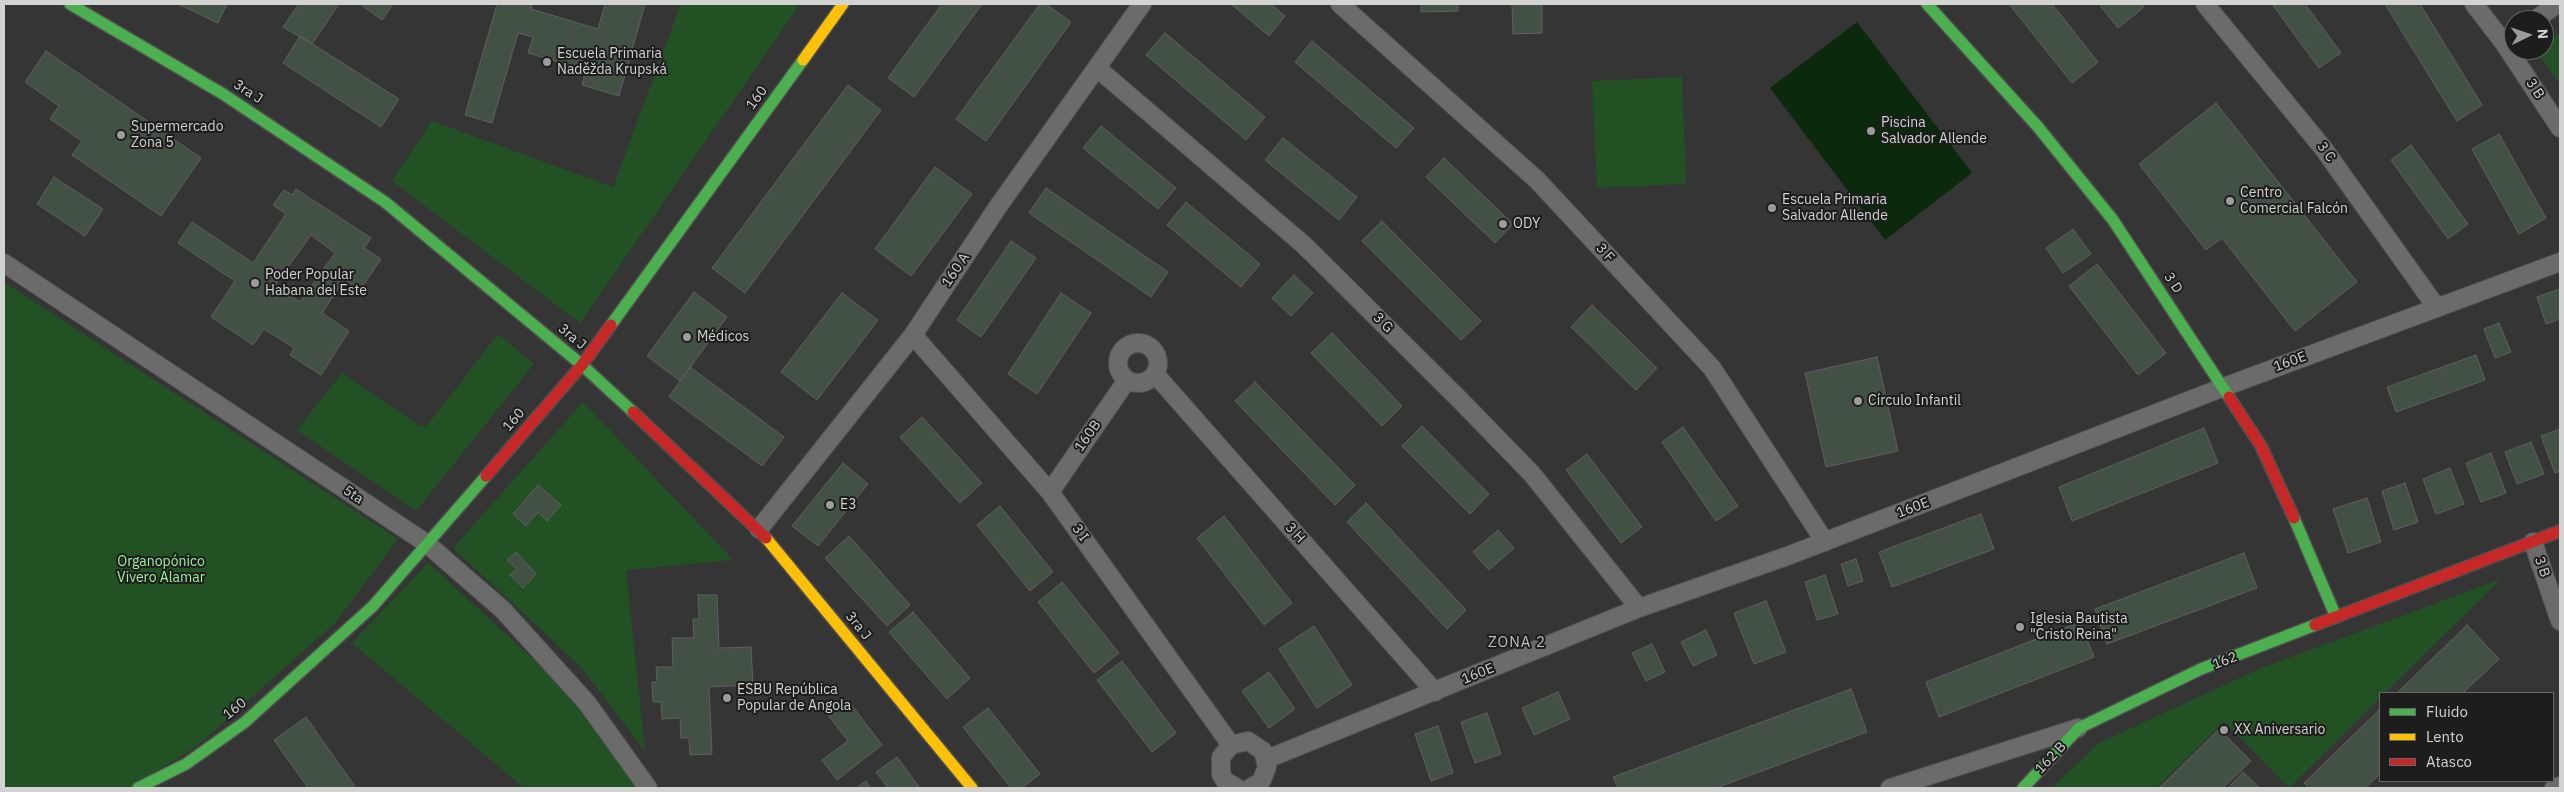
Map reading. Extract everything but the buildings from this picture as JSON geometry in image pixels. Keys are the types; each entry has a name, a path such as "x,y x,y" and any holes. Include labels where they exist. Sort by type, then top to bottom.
{"street":[{"name":"3ra J","path":"70,4 222,94 385,202 582,365 759,529 972,788"},
{"name":"160","path":"138,788 186,764 245,722 373,606 582,365 843,4"},
{"name":"160 A","path":"759,529 913,335 997,208 1142,4"},
{"name":"3 F","path":"1340,4 1536,180 1712,368 1825,542"},
{"name":"3 D","path":"1927,4 2038,127 2114,220 2261,446 2304,540 2336,617"},
{"name":"3 C","path":"2205,4 2323,148 2437,308"},
{"name":"3 B","path":"2474,4 2504,34"},
{"name":"3 B","path":"2521,60 2560,128"},
{"name":"3 G","path":"1097,68 1304,245 1448,387 1532,474 1638,608"},
{"name":"160E","path":"1267,759 1638,608 1825,542 2224,387 2560,262"},
{"name":"5ta","path":"4,263 426,543 510,617 587,703 648,788"},
{"name":"3 I","path":"913,335 1050,492 1231,745"},
{"path":"1137,342 1145,343 1157,353 1158,368 1155,374 1143,383 1134,383 1127,380 1121,374 1118,365 1118,357 1122,349 1137,342"},
{"name":"3 H","path":"1155,374 1435,692"},
{"name":"160B","path":"1050,492 1127,380"},
{"name":"162","path":"1899,787 2079,728 2202,669 2560,531"},
{"name":"3 B","path":"2533,542 2560,621"},
{"name":"162 B","path":"2023,788 2079,728"},
{"path":"1237,788 1225,781 1220,765 1220,757 1231,745 1248,742 1256,745 1263,751 1267,759 1266,775 1261,782 1250,788"},
{"path":"2554,788 2560,786"}],"green space":[{"path":"681,4 800,4 580,323 392,181 432,121 613,187"},
{"path":"2560,33 2560,84 2543,60 2554,60 2554,37"},
{"path":"1682,77 1686,184 1597,188 1592,81"},
{"name":"Organopónico Vivero Alamar","path":"4,282 398,539 335,623 197,746 129,788 4,788"},
{"path":"498,334 534,364 416,511 297,430 342,373 419,425 427,426"},
{"path":"583,402 733,560 626,570 645,751 581,667 453,548"},
{"path":"428,563 577,699 641,788 524,788 352,643"},
{"path":"2501,579 2386,692 2379,692 2379,699 2289,788 2224,721 2156,788 2052,788 2099,743 2259,669"}],"shaded area":[{"name":"Piscina Salvador Allende","path":"1857,22 1972,173 1885,240 1770,88"}],"traffic: fast":[{"path":"70,4 223,94 385,202 582,365 633,412"},
{"path":"1927,4 2038,127 2113,220 2229,397"},
{"path":"611,325 803,60"},
{"path":"138,788 186,764 245,722 373,606 486,476"},
{"path":"2294,518 2336,617"},
{"path":"2023,788 2079,728 2201,669 2315,625"}],"traffic: slow":[{"path":"803,60 843,4"},
{"path":"766,538 972,788"}],"traffic: jam":[{"path":"486,476 582,365 611,325"},
{"path":"2229,397 2261,446 2294,518"},
{"path":"633,412 766,538"},
{"path":"2315,625 2560,531"}],"place":[{"name":"Escuela Primaria Naděžda Krupská","path":"547,62"},
{"name":"Piscina Salvador Allende","path":"1871,131"},
{"name":"Supermercado Zona 5","path":"121,135"},
{"name":"Centro Comercial Falcón","path":"2230,201"},
{"name":"Escuela Primaria Salvador Allende","path":"1772,208"},
{"name":"ODY","path":"1503,224"},
{"name":"Poder Popular Habana del Este","path":"255,283"},
{"name":"Médicos","path":"687,337"},
{"name":"Círculo Infantil","path":"1858,401"},
{"name":"E3","path":"830,505"},
{"name":"Iglesia Bautista \"Cristo Reina\"","path":"2020,627"},
{"name":"ESBU República Popular de Angola","path":"727,698"},
{"name":"XX Aniversario","path":"2224,730"}],"district":[{"name":"ZONA 2","path":"1517,643"}]}
